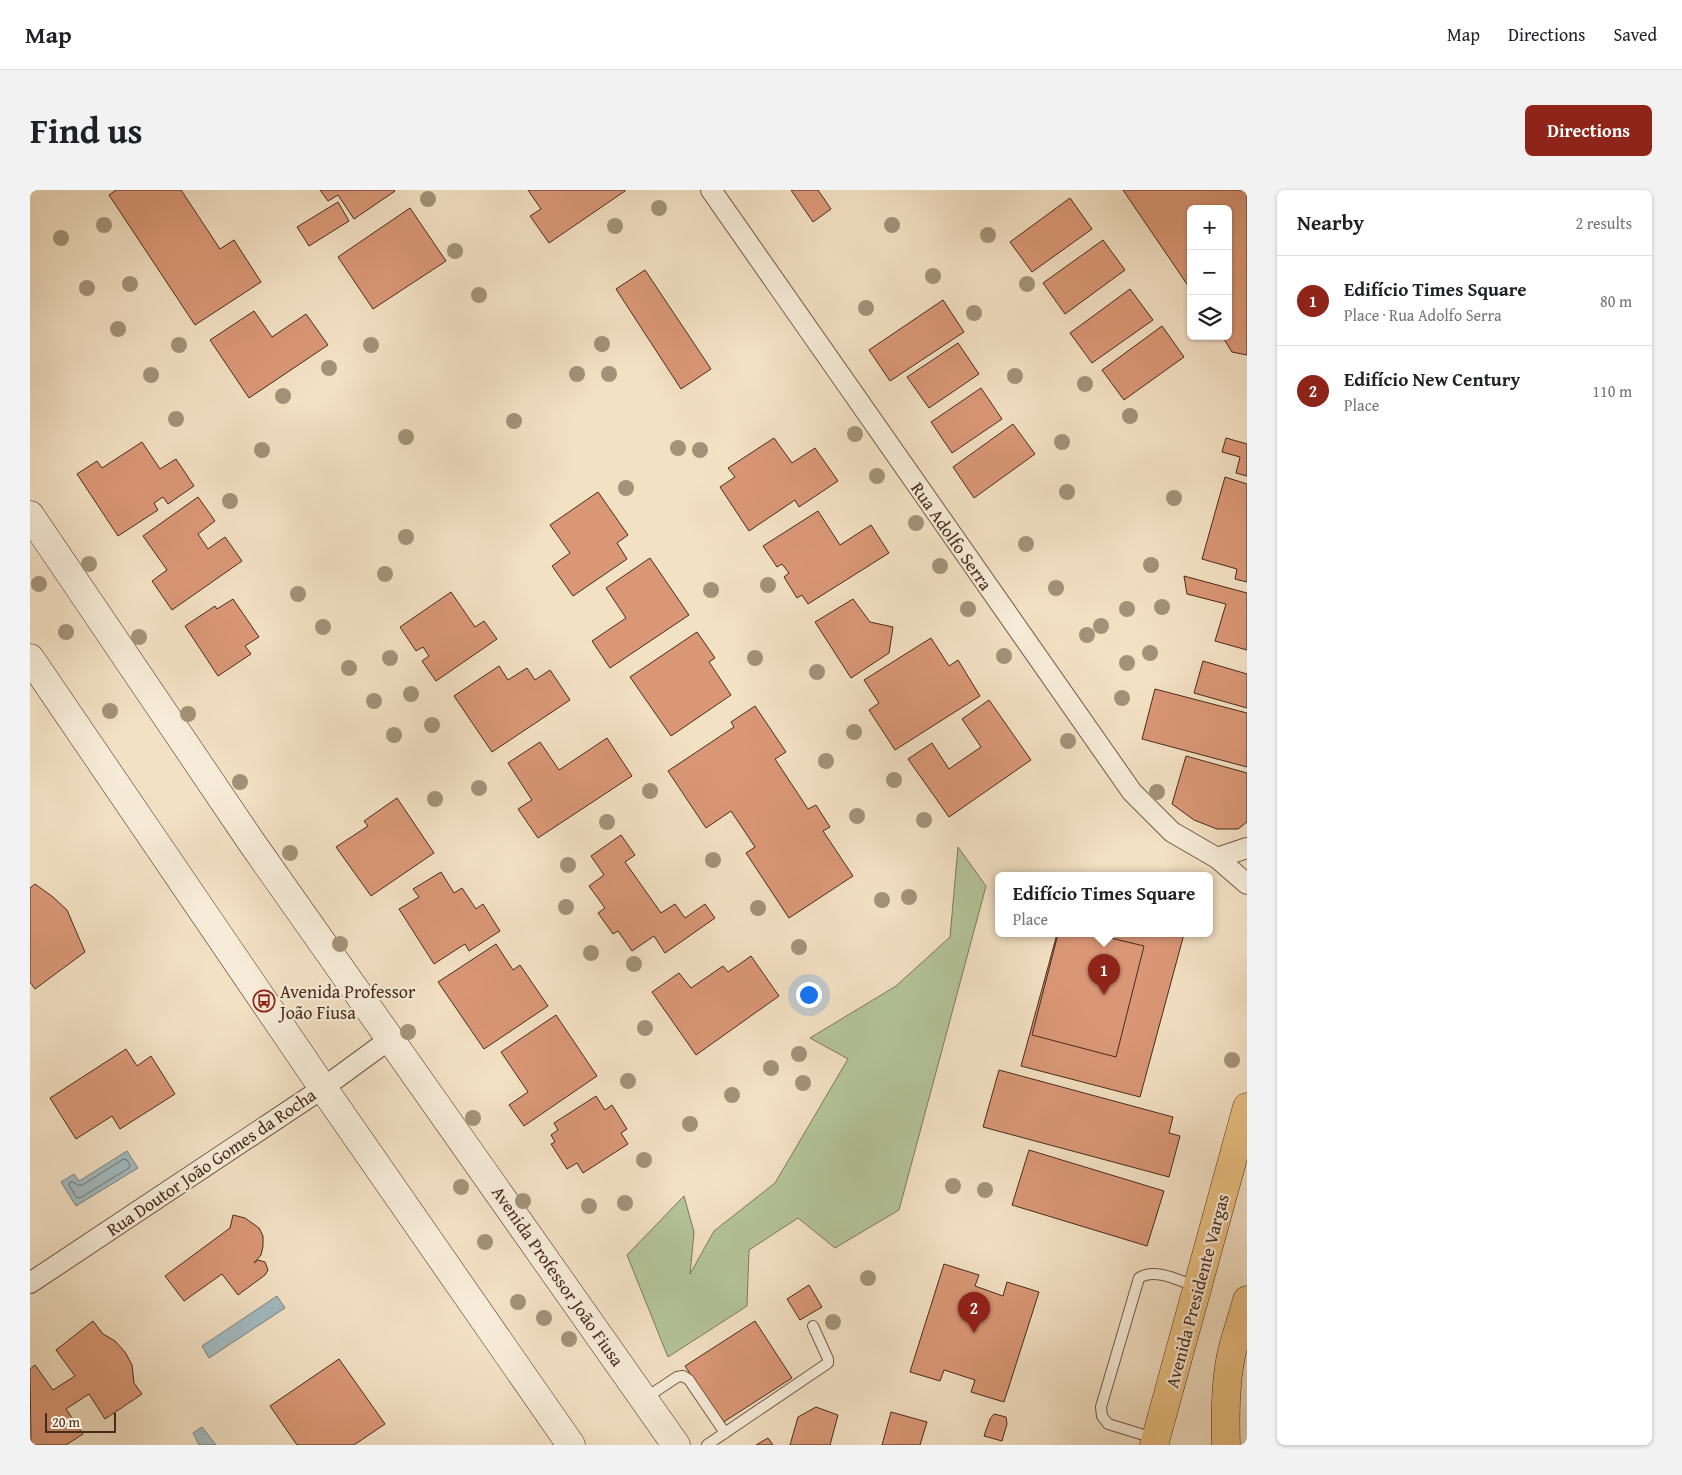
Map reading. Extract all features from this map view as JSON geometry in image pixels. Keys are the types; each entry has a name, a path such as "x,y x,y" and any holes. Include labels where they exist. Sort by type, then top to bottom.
{"main road":[{"name":"Avenida Professor João Fiusa","path":"30,515 252,843 676,1445"},
{"path":"30,658 323,1088 571,1445"},
{"name":"Avenida Presidente Vargas","path":"1155,1442 1247,1107"},
{"path":"1226,1445 1226,1409 1231,1355 1247,1300"}],"street":[{"name":"Rua Adolfo Serra","path":"711,190 1132,792 1172,832 1217,858 1247,884"},
{"path":"1217,858 1247,848"},
{"name":"Rua Doutor João Gomes da Rocha","path":"30,1283 323,1088 390,1039"}],"lane":[{"path":"1155,1442 1108,1424 1102,1416 1101,1408 1139,1278 1145,1274 1153,1273 1198,1287"},
{"path":"708,1445 828,1363 828,1359 813,1326"},
{"path":"644,1399 677,1377 683,1376 689,1380 725,1433"}],"green space":[{"path":"958,847 986,886 899,1210 835,1248 798,1218 749,1250 747,1306 668,1357 627,1255 684,1196 694,1232 690,1274 714,1231 775,1183 848,1059 810,1038 896,986 950,937"}],"water":[{"path":"127,1151 138,1168 76,1206 61,1182 74,1174 79,1181"},
{"path":"277,1296 285,1308 209,1358 202,1346"},
{"path":"202,1427 216,1445 199,1445 193,1433"}],"building":[{"path":"116,190 181,190 220,249 234,240 261,282 195,325 109,195"},
{"path":"320,190 395,191 354,219 338,195 328,201"},
{"path":"528,190 625,191 549,243 530,216 541,209"},
{"path":"791,190 818,190 831,209 813,222"},
{"path":"1123,190 1247,190 1247,355 1232,352 1224,340 1232,340 1232,205 1187,205 1187,284"},
{"path":"1070,198 1092,229 1032,272 1010,242"},
{"path":"338,202 349,221 309,246 297,227"},
{"path":"410,208 446,261 373,309 338,257"},
{"path":"1103,240 1125,270 1065,314 1043,283"},
{"path":"645,270 711,369 681,389 616,289"},
{"path":"1130,289 1153,320 1092,363 1070,333"},
{"path":"943,300 964,332 890,381 869,350"},
{"path":"254,311 272,337 306,314 328,345 249,398 210,340"},
{"path":"1162,326 1184,357 1124,400 1102,370"},
{"path":"958,343 979,374 929,408 907,377"},
{"path":"981,388 1002,419 952,453 931,422"},
{"path":"1013,424 1035,454 974,498 953,467"},
{"path":"774,438 792,463 815,448 838,481 799,507 795,500 749,531 720,487 735,477 728,468"},
{"path":"1226,438 1247,444 1247,476 1236,473 1240,457 1222,452"},
{"path":"142,442 160,469 176,459 194,486 168,504 163,497 154,503 158,510 118,536 77,474 97,461 102,468"},
{"path":"1225,477 1247,484 1247,582 1235,579 1237,569 1202,559"},
{"path":"598,492 628,535 617,543 627,559 573,596 552,566 570,553 550,525"},
{"path":"198,497 215,521 198,534 208,549 225,537 242,561 172,610 152,581 167,570 143,536"},
{"path":"818,511 840,545 871,525 889,553 808,604 802,595 797,598 784,577 789,573 782,564 777,567 763,546"},
{"path":"650,558 689,615 610,668 592,641 626,618 606,588"},
{"path":"1184,576 1247,593 1247,650 1215,641 1226,604 1187,594"},
{"path":"451,592 475,627 484,621 497,639 436,681 422,661 429,656 423,647 416,651 400,627"},
{"path":"233,599 259,637 245,646 251,654 218,676 185,626 215,606 217,609"},
{"path":"853,599 870,622 893,627 889,653 851,678 815,622"},
{"path":"697,632 715,658 709,662 731,695 671,736 630,677"},
{"path":"931,638 949,666 958,660 980,696 895,750 869,710 879,703 864,680"},
{"path":"1203,661 1247,674 1247,708 1194,693"},
{"path":"499,666 508,680 527,668 535,680 550,670 570,700 492,752 454,696"},
{"path":"1155,689 1247,713 1247,767 1142,739"},
{"path":"989,700 1031,760 949,817 908,759 932,743 949,769 981,747 962,719"},
{"path":"755,706 786,752 775,759 808,809 816,805 830,827 823,831 853,876 789,918 746,853 755,847 731,811 706,828 668,771 734,727 731,722"},
{"path":"607,738 632,776 538,838 518,809 532,800 508,763 540,742 559,770"},
{"path":"1186,756 1247,773 1247,822 1238,829 1217,829 1194,820 1172,804"},
{"path":"397,798 434,853 371,896 336,847 368,826 364,821"},
{"path":"621,835 635,855 625,862 661,913 675,904 685,918 705,904 715,918 665,953 654,936 632,951 618,931 613,934 598,913 605,908 589,886 604,875 591,856"},
{"path":"441,872 454,893 462,888 476,909 483,904 500,931 469,951 465,944 434,964 399,909 419,897 413,889"},
{"path":"35,884 67,910 85,952 35,989 30,982 30,888"},
{"path":"1056,937 1183,937 1140,1097 1021,1066"},
{"path":"1057,937 1106,937 1144,946 1116,1057 1032,1035"},
{"path":"496,944 513,970 520,965 548,1006 484,1049 438,982"},
{"path":"751,956 779,996 696,1055 652,992 679,973 691,988 723,966 728,972"},
{"path":"556,1015 597,1076 524,1126 509,1105 528,1092 501,1052"},
{"path":"126,1049 137,1066 151,1056 175,1094 120,1129 112,1116 76,1139 50,1098"},
{"path":"999,1070 1173,1117 1169,1133 1180,1136 1169,1177 983,1127"},
{"path":"596,1096 605,1110 612,1105 627,1129 621,1133 628,1144 583,1173 577,1163 567,1169 551,1144 555,1142 551,1135 558,1130 554,1123"},
{"path":"1029,1150 1164,1191 1147,1246 1012,1205"},
{"path":"233,1215 245,1218 259,1228 263,1236 263,1246 261,1255 254,1263 258,1260 265,1262 268,1270 265,1275 238,1295 222,1274 184,1301 165,1276 230,1228"},
{"path":"944,1264 979,1275 975,1286 1003,1296 1007,1282 1039,1292 1004,1402 971,1392 975,1380 944,1370 940,1381 910,1372"},
{"path":"809,1285 822,1307 800,1320 787,1299"},
{"path":"93,1321 103,1334 115,1341 125,1352 132,1365 134,1383 142,1394 105,1419 89,1394 66,1409 83,1434 66,1445 31,1445 30,1369 35,1365 53,1390 75,1376 56,1350"},
{"path":"755,1321 792,1378 722,1423 685,1366"},
{"path":"339,1359 385,1424 354,1445 297,1445 270,1406"},
{"path":"816,1407 838,1415 830,1445 790,1445 798,1417"},
{"path":"891,1412 927,1422 920,1445 882,1445"},
{"path":"994,1414 1006,1417 1007,1424 1002,1441 984,1436 990,1419"},
{"path":"768,1438 773,1445 756,1445"}],"place":[{"name":"Edifício Times Square","path":"1104,995"},
{"name":"Avenida Professor João Fiusa","path":"264,1001"},
{"name":"Edifício New Century","path":"974,1333"}]}
